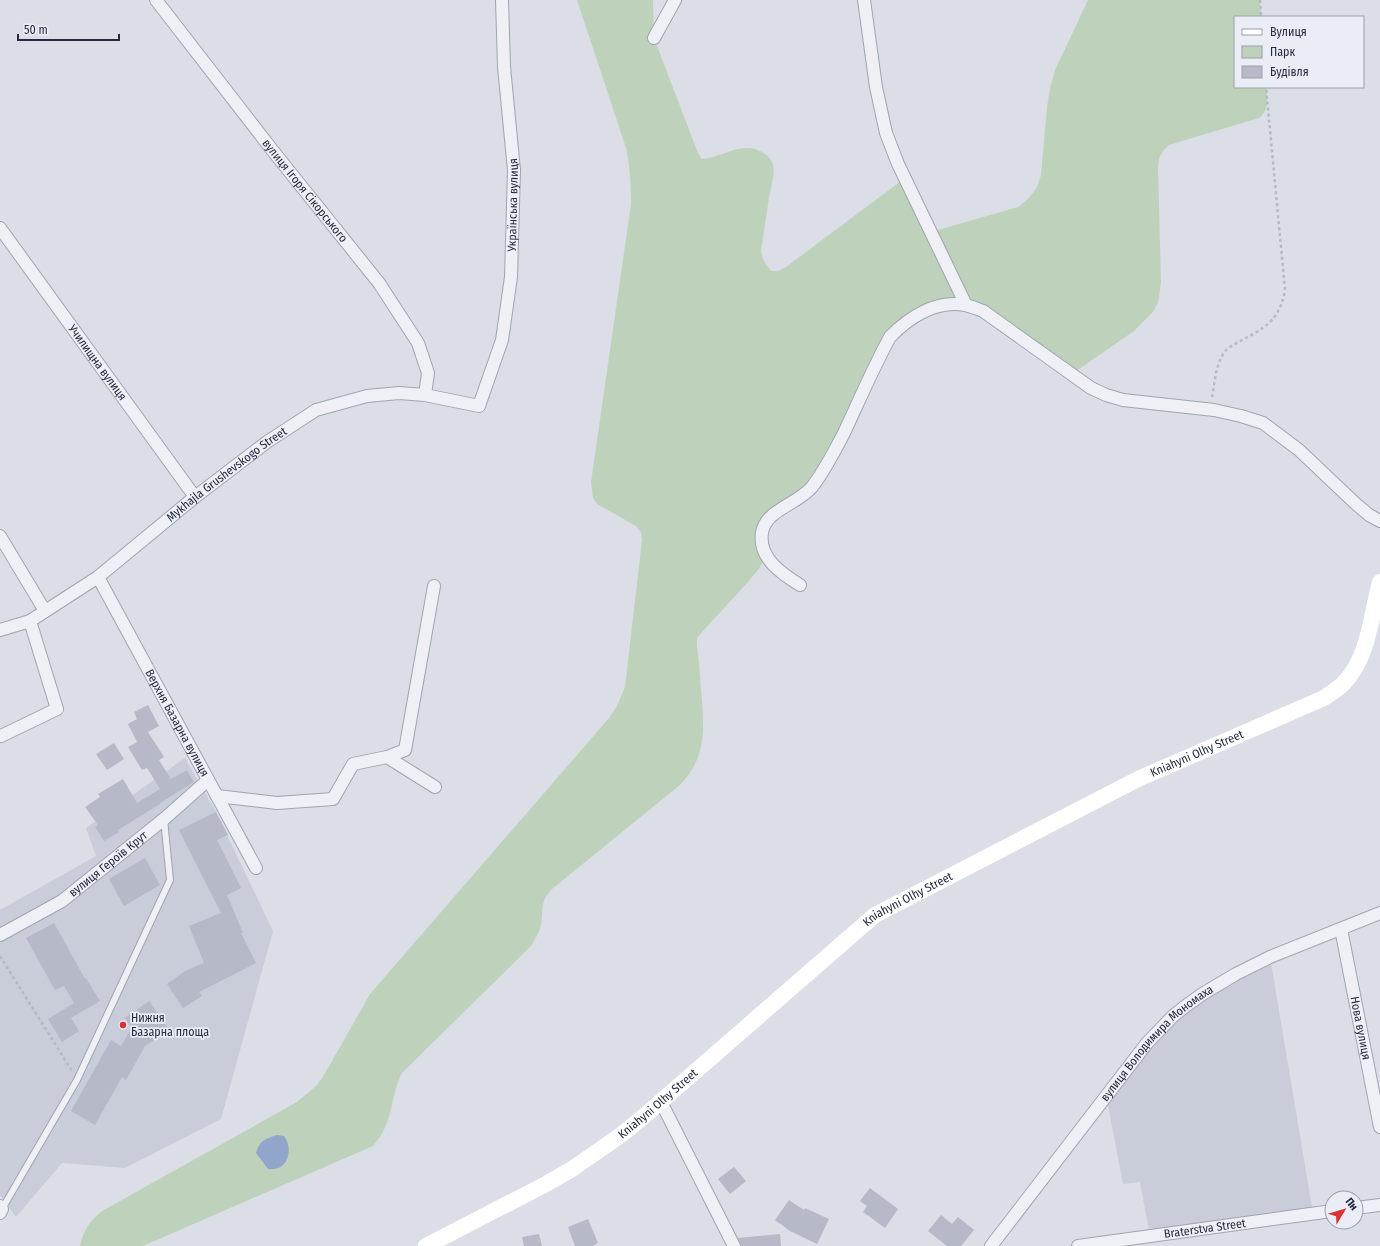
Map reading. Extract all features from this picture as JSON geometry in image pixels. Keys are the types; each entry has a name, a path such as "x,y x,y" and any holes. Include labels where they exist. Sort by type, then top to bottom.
{"street":[{"name":"вулиця Ігоря Сікорського","path":"156,0 273,151 379,283 418,343 428,373 425,394"},
{"name":"Українська вулиця","path":"479,406 502,340 511,277 514,170 504,67 502,0"},
{"path":"654,38 676,0"},
{"path":"864,0 876,88 886,133 898,164 966,305"},
{"name":"Училищна вулиця","path":"0,228 195,497"},
{"path":"800,585 773,566 763,545 761,534 763,525 774,513 802,497 827,467 890,337 912,317 938,306 953,304 966,305 983,311 1091,388 1106,395 1123,400 1209,409 1241,416 1263,423 1299,450 1369,515 1380,521"},
{"name":"Mykhajla Grushevskogo Street","path":"0,630 30,621 98,577 195,497 267,442 316,410 367,396 399,393 425,394 479,406"},
{"path":"0,536 45,611"},
{"name":"Верхня Базарна вулиця","path":"98,577 256,868"},
{"name":"Kniahyni Olhy Street","path":"426,1246 546,1184 572,1169 621,1135 875,916 1138,779 1324,698 1344,683 1351,674 1360,657 1368,632 1380,582"},
{"path":"217,796 277,803 332,800 353,764 387,757 405,750 434,586"},
{"path":"1,736 57,709 30,621"},
{"path":"387,757 435,787"},
{"name":"вулиця Героїв Крут","path":"0,935 62,901 164,819 208,780"},
{"name":"вулиця Володимира Мономаха","path":"991,1246 1147,1043 1173,1016 1204,993 1270,957 1380,913"},
{"name":"Нова вулиця","path":"1341,929 1380,1127"},
{"path":"661,1102 734,1246"},
{"path":"1364,1207 1380,1205"},
{"name":"Braterstva Street","path":"1078,1246 1164,1240 1324,1212"}],"lane":[{"path":"1,1209 77,1080 170,880 164,819"}],"path":[{"path":"1260,0 1261,16"},
{"path":"1209,409 1220,359 1224,353 1236,343 1265,326 1273,319 1279,312 1285,290 1266,88"},
{"path":"0,956 77,1080"}],"shaded area":[{"name":"Нижня Базарна площа","path":"185,758 216,812 273,931 221,1119 125,1168 62,1163 16,1217 0,1195 0,910 96,856 86,828"},
{"path":"1270,957 1313,1213 1150,1237 1140,1182 1123,1184 1106,1095 1173,1016"}],"green space":[{"path":"577,0 653,0 654,38 698,153 702,159 714,157 741,148 747,148 763,152 773,165 774,168 761,250 764,261 771,271 778,271 786,267 905,178 931,232 1018,207 1028,199 1037,187 1041,175 1047,107 1055,70 1088,0 1260,0 1261,16 1234,16 1234,88 1266,88 1267,104 1265,111 1259,118 1169,145 1162,152 1160,157 1158,167 1161,282 1158,303 1153,312 1134,331 1072,374 997,320 953,304 902,325 827,467 768,519 767,556 747,583 697,638 703,728 700,752 696,763 689,774 680,785 552,889 545,898 540,928 531,946 402,1073 385,1128 373,1146 143,1246 80,1246 83,1235 88,1226 102,1211 297,1102 317,1085 370,994 609,718 617,706 625,687 642,540 641,532 636,526 597,504 593,498 591,482 631,204 630,176 626,148"}],"water":[{"path":"277,1135 284,1136 289,1147 289,1153 284,1163 280,1167 268,1169 256,1153 257,1149 261,1143 270,1137"}],"building":[{"path":"148,705 159,726 148,732 164,757 159,760 171,779 187,770 194,782 118,830 119,832 104,841 95,827 98,825 85,807 100,797 98,794 123,779 137,803 160,789 147,768 142,770 128,747 137,742 128,724 137,719 134,712"},
{"path":"114,743 124,759 107,770 96,754"},
{"path":"216,812 228,835 217,840 241,888 227,895 243,933 241,933 256,963 199,992 202,996 183,1008 167,984 185,971 204,963 189,926 221,913 179,830"},
{"path":"145,858 160,885 124,906 109,879"},
{"path":"54,923 85,979 86,978 100,1001 71,1018 79,1031 62,1042 48,1019 74,1003 64,986 55,990 26,938"},
{"path":"149,1001 169,1030 145,1046 126,1080 122,1077 95,1125 71,1111 111,1040 121,1046 132,1027 125,1018"},
{"path":"734,1167 746,1181 730,1194 718,1179"},
{"path":"870,1188 898,1209 885,1228 863,1212 867,1206 860,1201"},
{"path":"789,1200 804,1210 805,1208 829,1219 817,1244 790,1231 775,1220"},
{"path":"941,1215 952,1224 958,1217 974,1230 961,1246 947,1246 928,1231"},
{"path":"588,1219 598,1243 592,1246 575,1246 568,1227"},
{"path":"539,1234 542,1246 524,1246 522,1237"},
{"path":"780,1234 781,1246 741,1246 738,1238"}],"place":[{"name":"Нижня Базарна площа","path":"123,1025"}]}
